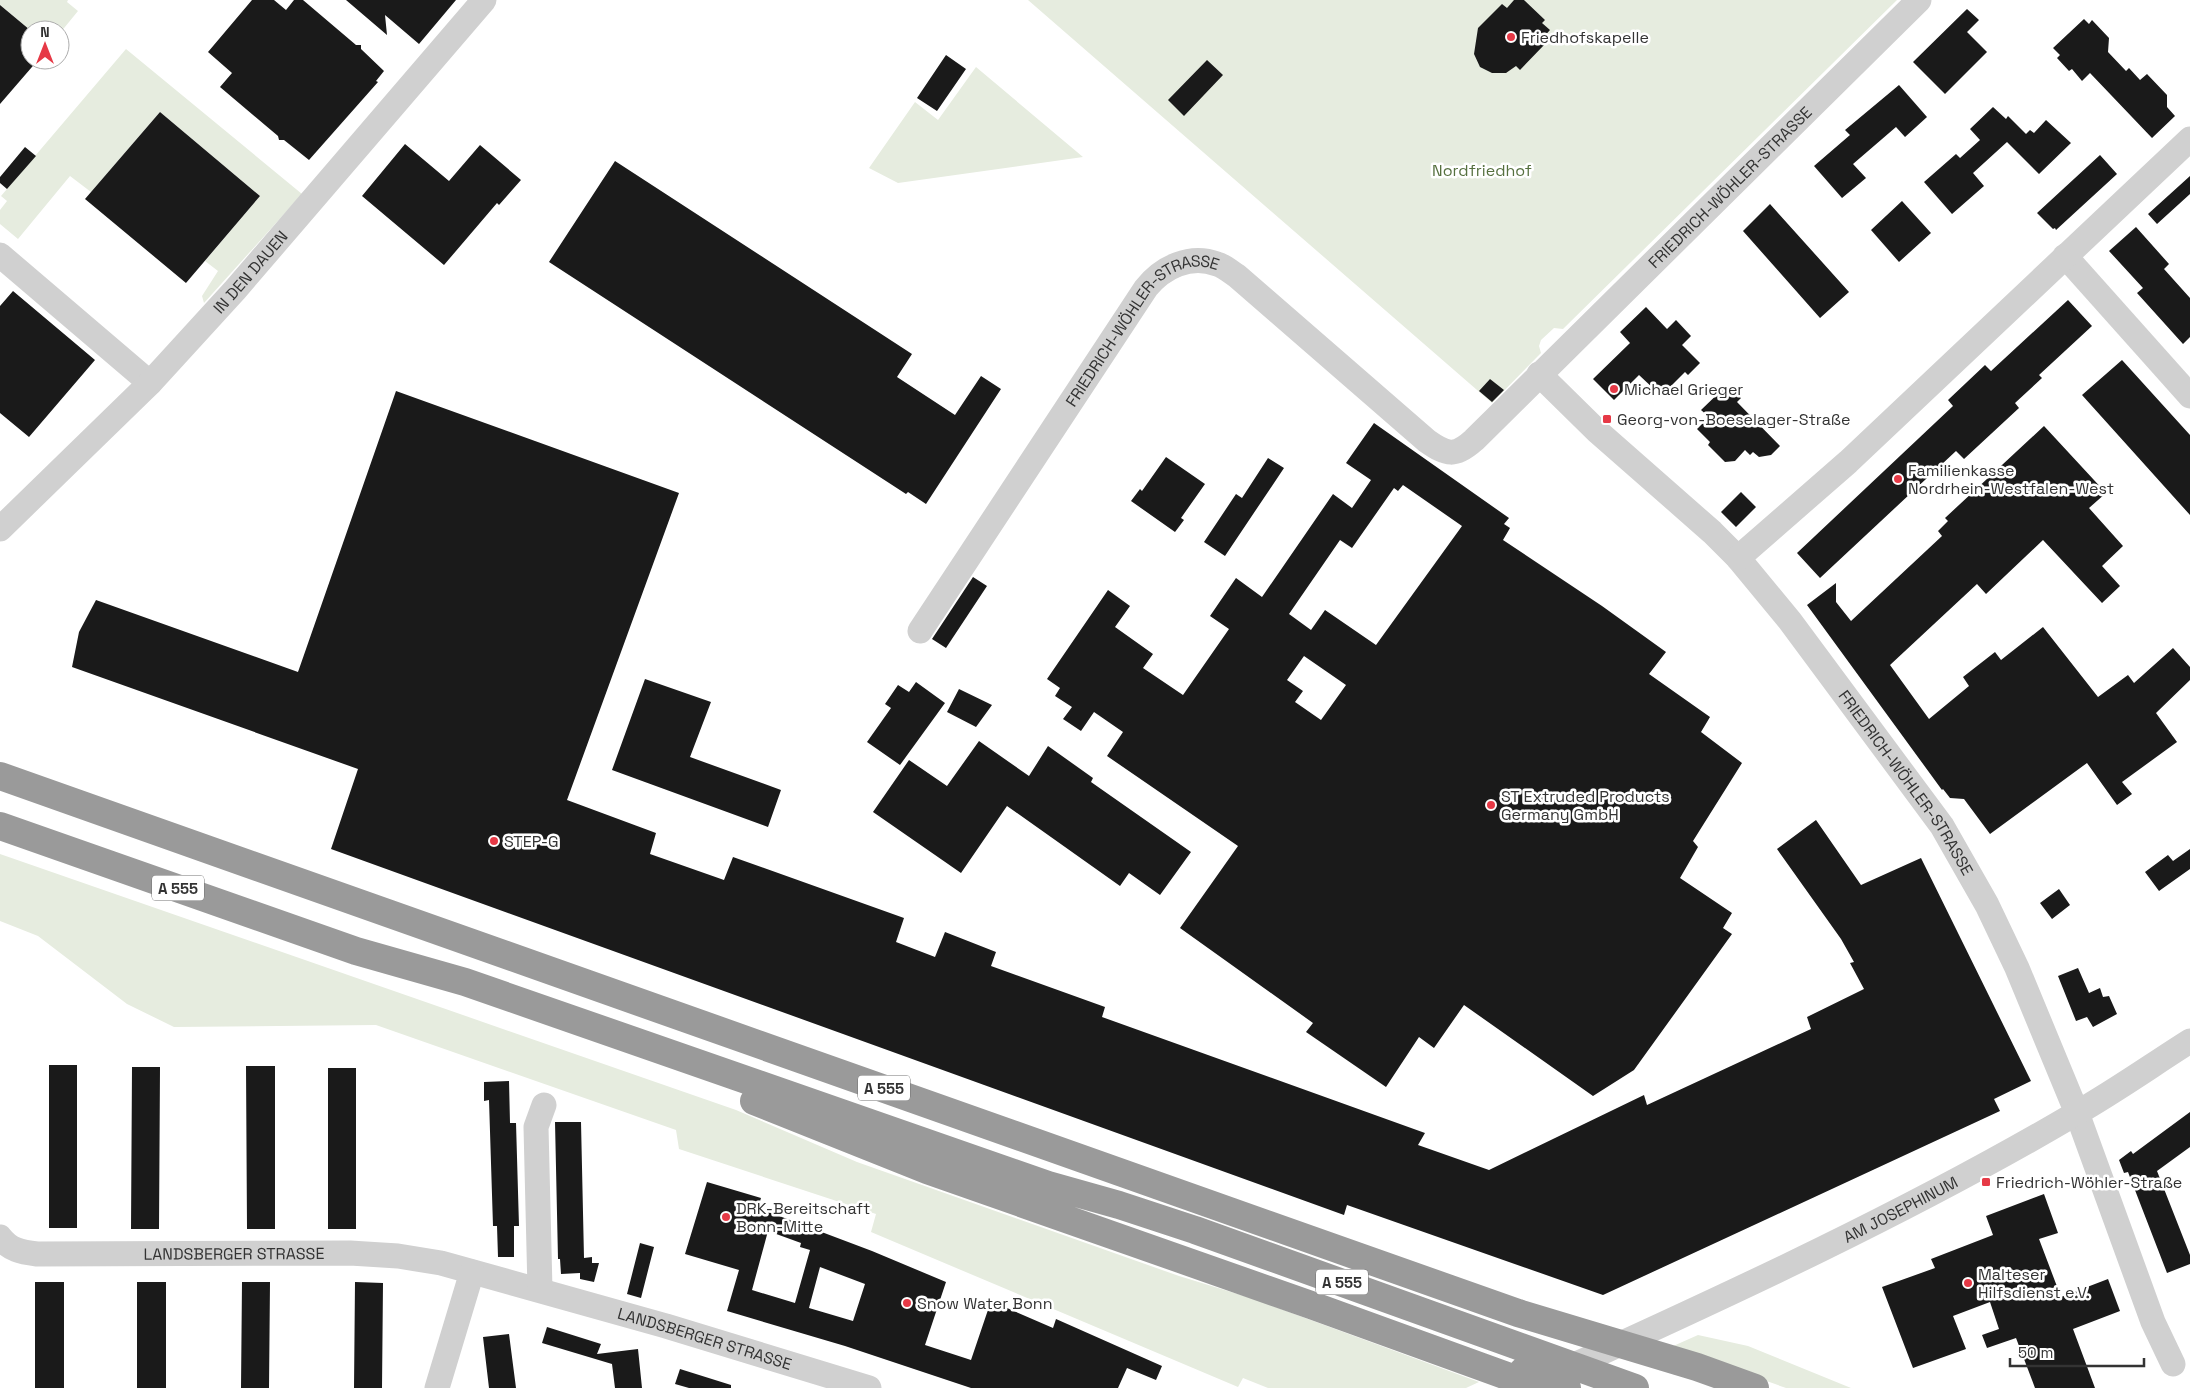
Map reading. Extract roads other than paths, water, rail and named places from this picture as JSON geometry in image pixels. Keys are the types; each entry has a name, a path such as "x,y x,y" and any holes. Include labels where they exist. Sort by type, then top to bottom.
{"highway":[{"name":"A 555","path":"0,776 1518,1312 1700,1388"},
{"name":"A 555","path":"0,826 356,951 465,982 1048,1185 1119,1204 1195,1230 1635,1388"},
{"path":"356,951 393,975 741,1096 927,1170 1311,1304 1540,1388"},
{"path":"1048,1185 1076,1201 1270,1270 1391,1321 1567,1388"},
{"path":"1518,1312 1697,1367 1755,1388"}],"street":[{"name":"IN DEN DAUEN","path":"0,529 150,383 298,220 484,0"},
{"name":"FRIEDRICH-WÖHLER-STRASSE","path":"920,631 1146,288 1162,271 1180,263 1199,260 1218,264 1237,276 1427,441 1442,452 1455,453 1465,448 1919,0"},
{"path":"1738,558 1848,462 2190,139"},
{"path":"0,255 150,383"},
{"path":"2065,256 2190,396"},
{"name":"FRIEDRICH-WÖHLER-STRASSE","path":"1539,374 1597,432 1712,532 1738,558 1790,621 1942,826 1987,905 2017,968 2077,1114 2153,1322 2173,1364"},
{"name":"AM JOSEPHINUM","path":"1525,1388 1680,1317 1974,1171 2077,1114 2190,1041"},
{"path":"540,1290 536,1127 544,1105"},
{"name":"LANDSBERGER STRASSE","path":"0,1237 6,1245 18,1251 37,1254 350,1253 408,1257 441,1263 540,1290 869,1388"},
{"path":"436,1388 472,1272"}],"place":[{"name":"Friedhofskapelle","path":"1511,37"},
{"name":"Michael Grieger","path":"1614,389"},
{"name":"Georg-von-Boeselager-Straße","path":"1607,419"},
{"name":"Familienkasse Nordrhein-Westfalen-West","path":"1898,479"},
{"name":"ST Extruded Products Germany GmbH","path":"1491,805"},
{"name":"STEP-G","path":"494,841"},
{"name":"Friedrich-Wöhler-Straße","path":"1986,1182"},
{"name":"DRK-Bereitschaft Bonn-Mitte","path":"726,1217"},
{"name":"Malteser Hilfsdienst e.V.","path":"1968,1283"},
{"name":"Snow Water Bonn","path":"907,1303"}],"park label":[{"name":"Nordfriedhof","path":"1482,170"}]}
